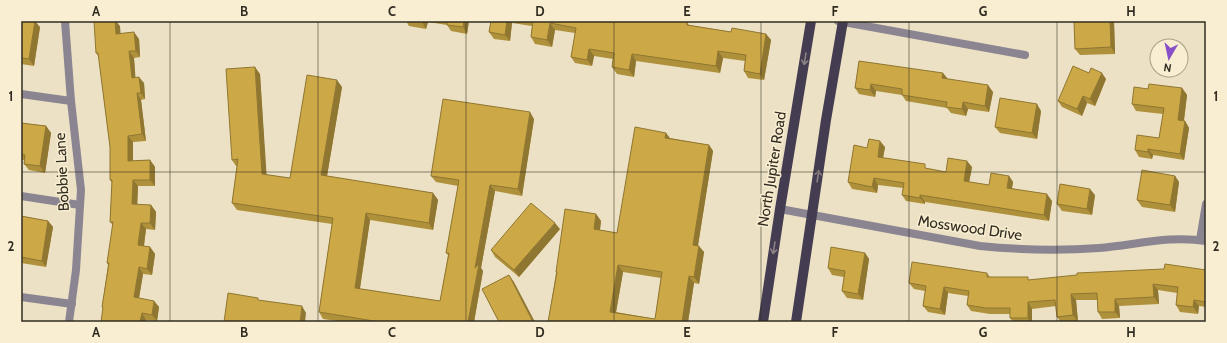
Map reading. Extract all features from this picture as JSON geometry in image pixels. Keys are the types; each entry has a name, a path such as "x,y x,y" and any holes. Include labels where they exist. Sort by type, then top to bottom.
{"main road":[{"name":"North Jupiter Road","path":"763,322 811,21"},
{"path":"796,322 841,21"}],"street":[{"name":"Bobbie Lane","path":"65,21 80,190 76,270 69,322"},
{"path":"841,21 1025,55"},
{"path":"21,94 71,101"},
{"path":"21,196 80,206"},
{"path":"1203,240 1206,204"},
{"name":"Mosswood Drive","path":"780,210 980,246 1012,249 1037,250 1100,248 1169,240 1203,240"},
{"path":"21,297 72,304"}],"building":[{"path":"21,21 35,21 29,59 21,58"},
{"path":"94,21 115,21 116,34 134,32 136,51 129,51 132,78 139,77 141,93 137,93 142,134 128,136 128,161 150,160 150,180 133,180 132,204 151,205 150,223 141,223 138,245 150,247 147,269 139,267 134,297 154,301 152,315 142,313 140,322 101,322 113,222 110,222 112,180 110,180 110,147 98,53 96,53"},
{"path":"447,21 464,21 463,27 447,25"},
{"path":"491,21 507,21 505,35 489,32"},
{"path":"533,21 681,21 687,22 687,25 731,32 732,28 766,34 760,74 744,71 746,55 718,51 716,66 632,54 629,70 612,67 614,53 589,49 587,60 571,57 576,28 550,23 547,40 531,37"},
{"path":"1074,21 1110,21 1111,47 1075,49"},
{"path":"859,61 943,73 942,78 988,85 985,106 963,102 962,109 946,107 947,102 902,95 902,89 871,84 870,90 855,88"},
{"path":"1073,66 1089,73 1091,68 1102,73 1090,99 1083,96 1077,109 1058,101"},
{"path":"255,67 262,174 290,178 307,75 337,80 321,175 433,193 429,223 366,213 355,288 440,301 449,253 446,253 459,180 431,176 443,99 530,112 518,189 490,185 475,268 479,264 468,322 380,322 319,312 333,218 232,203 238,159 232,160 226,69"},
{"path":"1149,84 1182,88 1178,120 1185,121 1180,154 1148,149 1148,152 1135,150 1137,135 1159,138 1164,108 1132,104 1134,87 1148,89"},
{"path":"1000,98 1037,104 1032,133 995,127"},
{"path":"21,123 46,126 40,166 24,164 25,155 21,154"},
{"path":"635,127 666,133 665,138 709,145 693,245 699,246 694,277 689,276 682,322 548,322 557,272 565,209 596,214 594,229 617,233","holes":["618,265 662,272 655,319 610,312"]},
{"path":"869,139 880,141 878,157 925,164 925,168 946,172 948,158 967,161 964,181 989,185 991,173 1009,176 1007,188 1047,194 1044,215 920,195 920,198 902,195 904,183 874,178 872,187 848,182 854,145 867,148"},
{"path":"1142,170 1175,176 1170,205 1137,200"},
{"path":"1060,184 1090,189 1087,209 1057,204"},
{"path":"531,203 555,223 514,270 491,250"},
{"path":"21,216 48,221 42,261 21,257"},
{"path":"831,247 865,253 858,294 842,291 845,271 828,268"},
{"path":"912,262 987,273 987,277 1028,277 1028,280 1077,275 1077,273 1164,269 1165,264 1206,270 1206,302 1194,300 1193,307 1176,305 1178,287 1153,284 1154,297 1115,299 1115,312 1098,312 1097,293 1071,294 1073,315 1057,317 1055,300 1028,302 1028,318 1010,318 1010,308 986,308 967,305 969,291 944,287 940,309 923,306 926,286 909,283"},
{"path":"509,275 533,322 499,322 482,289"},
{"path":"228,293 258,298 258,300 302,306 300,322 224,322"}]}
